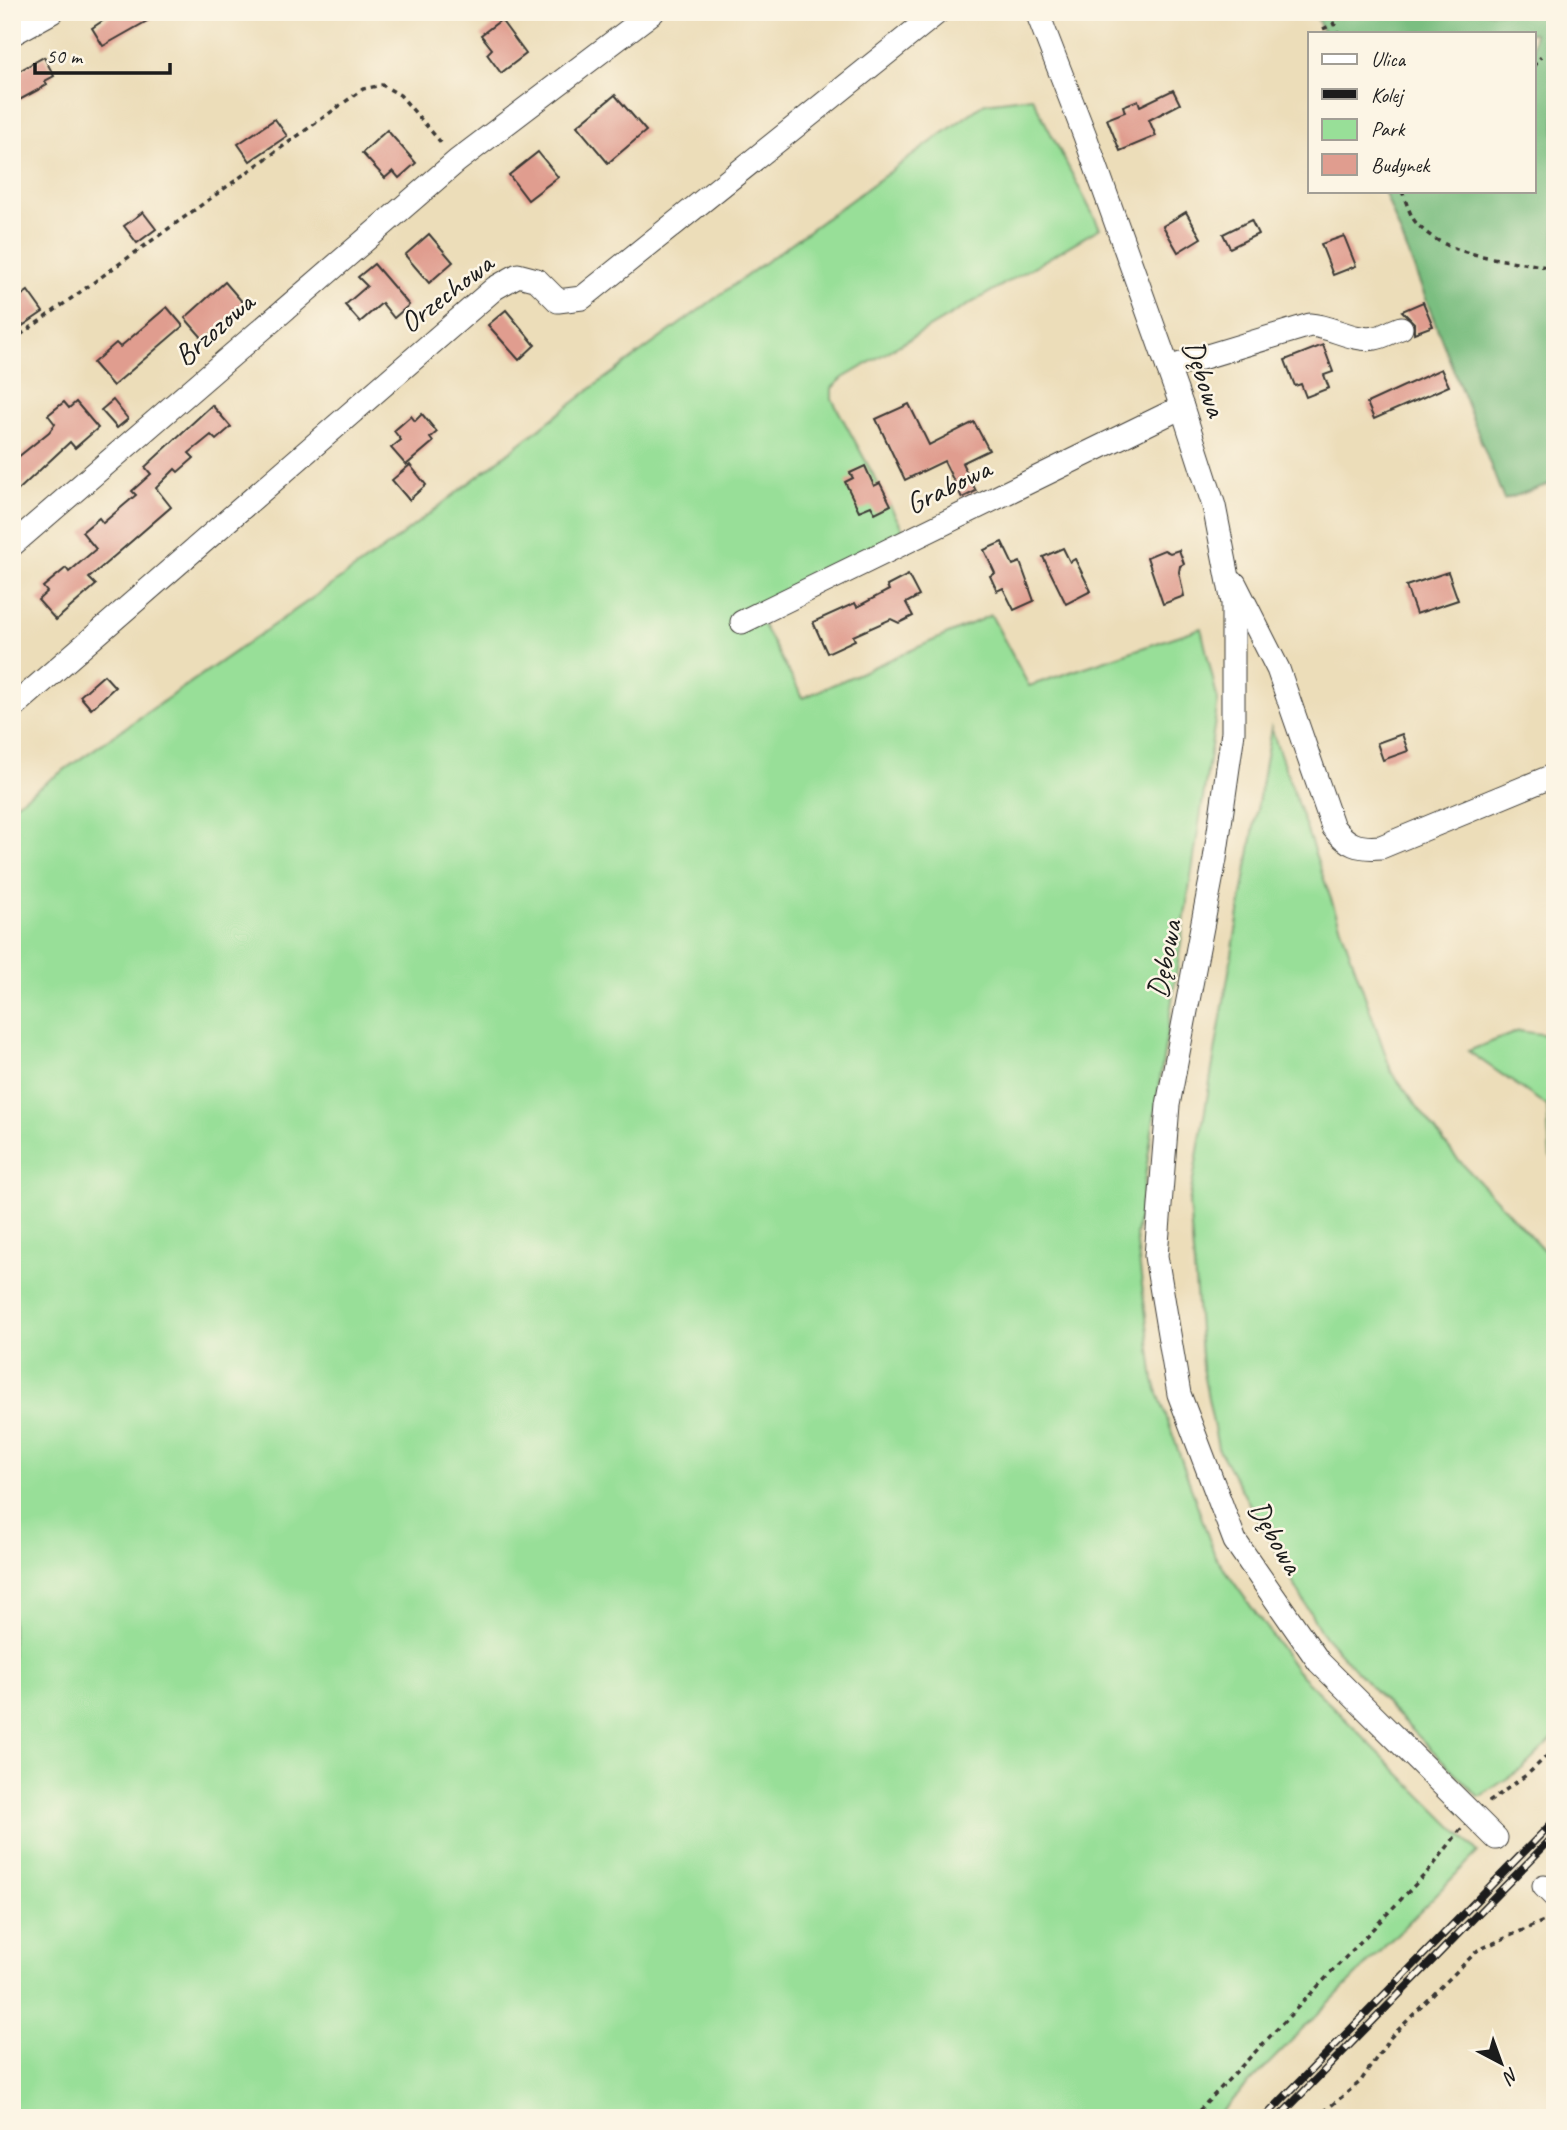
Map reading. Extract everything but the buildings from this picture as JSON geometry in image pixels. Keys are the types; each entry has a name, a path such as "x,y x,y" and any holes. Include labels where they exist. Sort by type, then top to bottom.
{"street":[{"path":"12,34 52,12"},
{"name":"Brzozowa","path":"12,545 457,161 653,12"},
{"name":"Orzechowa","path":"12,708 495,288 518,275 537,280 558,301 582,298 938,12"},
{"name":"Dębowa","path":"1037,12 1085,136 1182,407 1214,506 1233,603 1233,732 1215,859 1168,1105 1156,1256 1179,1394 1235,1541 1319,1662 1496,1838"},
{"path":"1168,368 1310,325 1324,325 1363,338 1375,338 1401,328"},
{"name":"Grabowa","path":"742,622 1182,407"},
{"path":"1226,565 1278,669 1333,827 1344,841 1361,849 1381,847 1555,775"}],"path":[{"path":"1330,12 1338,32"},
{"path":"1323,29 1334,24"},
{"path":"1536,64 1541,57"},
{"path":"12,341 363,89 382,85 400,96 457,161"},
{"path":"1402,192 1416,224 1442,243 1467,253 1555,269"},
{"path":"1192,2118 1432,1867 1472,1815 1529,1773 1555,1748"},
{"path":"1316,2118 1360,2082 1390,2038 1478,1950 1555,1916"}],"green space":[{"path":"1315,12 1555,12 1555,482 1504,500 1384,192 1536,192 1536,32 1323,32"},
{"path":"1032,97 1100,228 843,378 832,388 832,399 907,537 753,607 803,698 991,615 1029,686 1201,628 1218,701 1136,1236 1154,1381 1215,1556 1297,1671 1478,1852 1215,2118 12,2118 12,806 389,545 597,384 985,103"},
{"path":"1271,728 1392,1073 1454,1155 1555,1262 1555,1737 1523,1768 1479,1797 1392,1710 1321,1632 1218,1448 1202,1368 1189,1203"},
{"path":"1519,1031 1555,1036 1555,1162 1550,1156 1547,1106 1468,1051"}],"railway":[{"path":"1264,2118 1555,1820"},
{"path":"1278,2118 1555,1835"}]}
